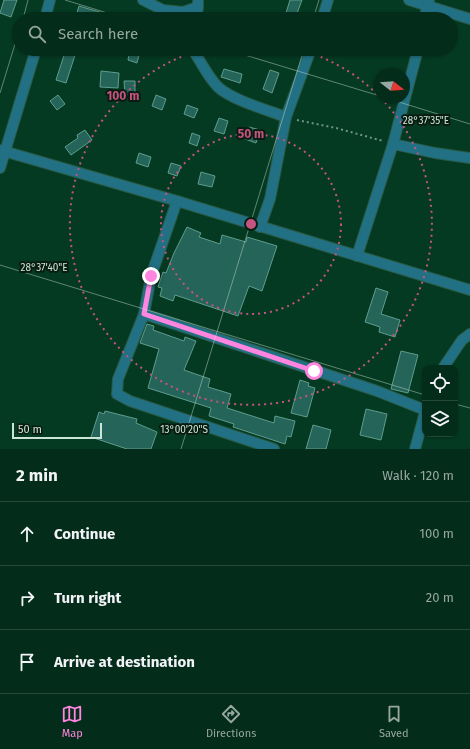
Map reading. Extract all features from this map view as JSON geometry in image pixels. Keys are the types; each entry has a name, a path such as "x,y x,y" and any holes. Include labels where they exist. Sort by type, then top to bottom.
{"street":[{"path":"46,12 50,0"},
{"path":"143,0 163,10 184,12 198,3"},
{"path":"324,12 328,0"},
{"path":"409,0 428,3 452,12"},
{"path":"458,14 470,19"},
{"path":"0,168 3,151 34,56"},
{"path":"198,56 207,73 218,87 228,94 286,117"},
{"path":"260,227 270,199 286,117 308,56"},
{"path":"357,256 393,144 416,56"},
{"path":"393,144 435,154 470,158"},
{"path":"3,151 177,201 470,290"},
{"path":"177,201 151,276 144,314 118,379 117,394 130,401 274,449"},
{"path":"144,314 377,392 422,410"},
{"path":"445,365 462,340 470,334"},
{"path":"415,449 422,422"}],"path":[{"path":"286,117 336,128 393,144"}],"building":[{"path":"4,0 17,0 11,17 0,13"},
{"path":"290,0 302,0 298,12 286,12"},
{"path":"79,6 99,12 77,12"},
{"path":"64,56 75,56 66,83 56,80"},
{"path":"129,56 139,56 137,63 128,60"},
{"path":"224,69 242,74 240,83 221,77"},
{"path":"270,70 279,73 272,93 263,89"},
{"path":"101,71 119,73 118,88 100,87"},
{"path":"124,81 135,81 135,94 125,95"},
{"path":"58,95 65,104 57,110 50,101"},
{"path":"156,95 166,99 162,110 152,106"},
{"path":"187,105 198,109 194,118 184,114"},
{"path":"219,118 228,121 224,134 214,131"},
{"path":"249,127 260,130 256,143 245,139"},
{"path":"85,130 92,140 71,155 65,147 78,138 77,135"},
{"path":"192,133 200,136 197,146 189,143"},
{"path":"139,153 151,157 148,167 136,163"},
{"path":"171,163 181,166 177,176 168,173"},
{"path":"201,172 215,176 212,187 198,184"},
{"path":"187,227 201,233 199,237 220,244 222,235 246,242 247,237 277,246 262,291 249,286 238,316 175,295 173,301 160,296 162,288 158,287 163,272 166,273"},
{"path":"376,288 388,292 381,314 400,320 395,337 379,332 380,327 365,322"},
{"path":"147,324 154,326 153,330 184,341 185,337 196,341 184,370 210,379 208,387 231,394 227,408 274,423 275,416 295,421 291,437 287,436 285,444 233,427 234,424 209,416 211,408 148,388 159,349 140,343"},
{"path":"401,351 418,355 408,393 391,389"},
{"path":"300,380 309,383 308,386 315,388 307,417 291,413"},
{"path":"366,409 387,414 381,440 360,435"},
{"path":"105,411 137,419 136,423 157,432 151,449 127,449 91,437 99,412 104,414"},
{"path":"313,425 331,430 326,449 306,449"}],"route":[{"path":"151,276 144,314 314,371"}]}
